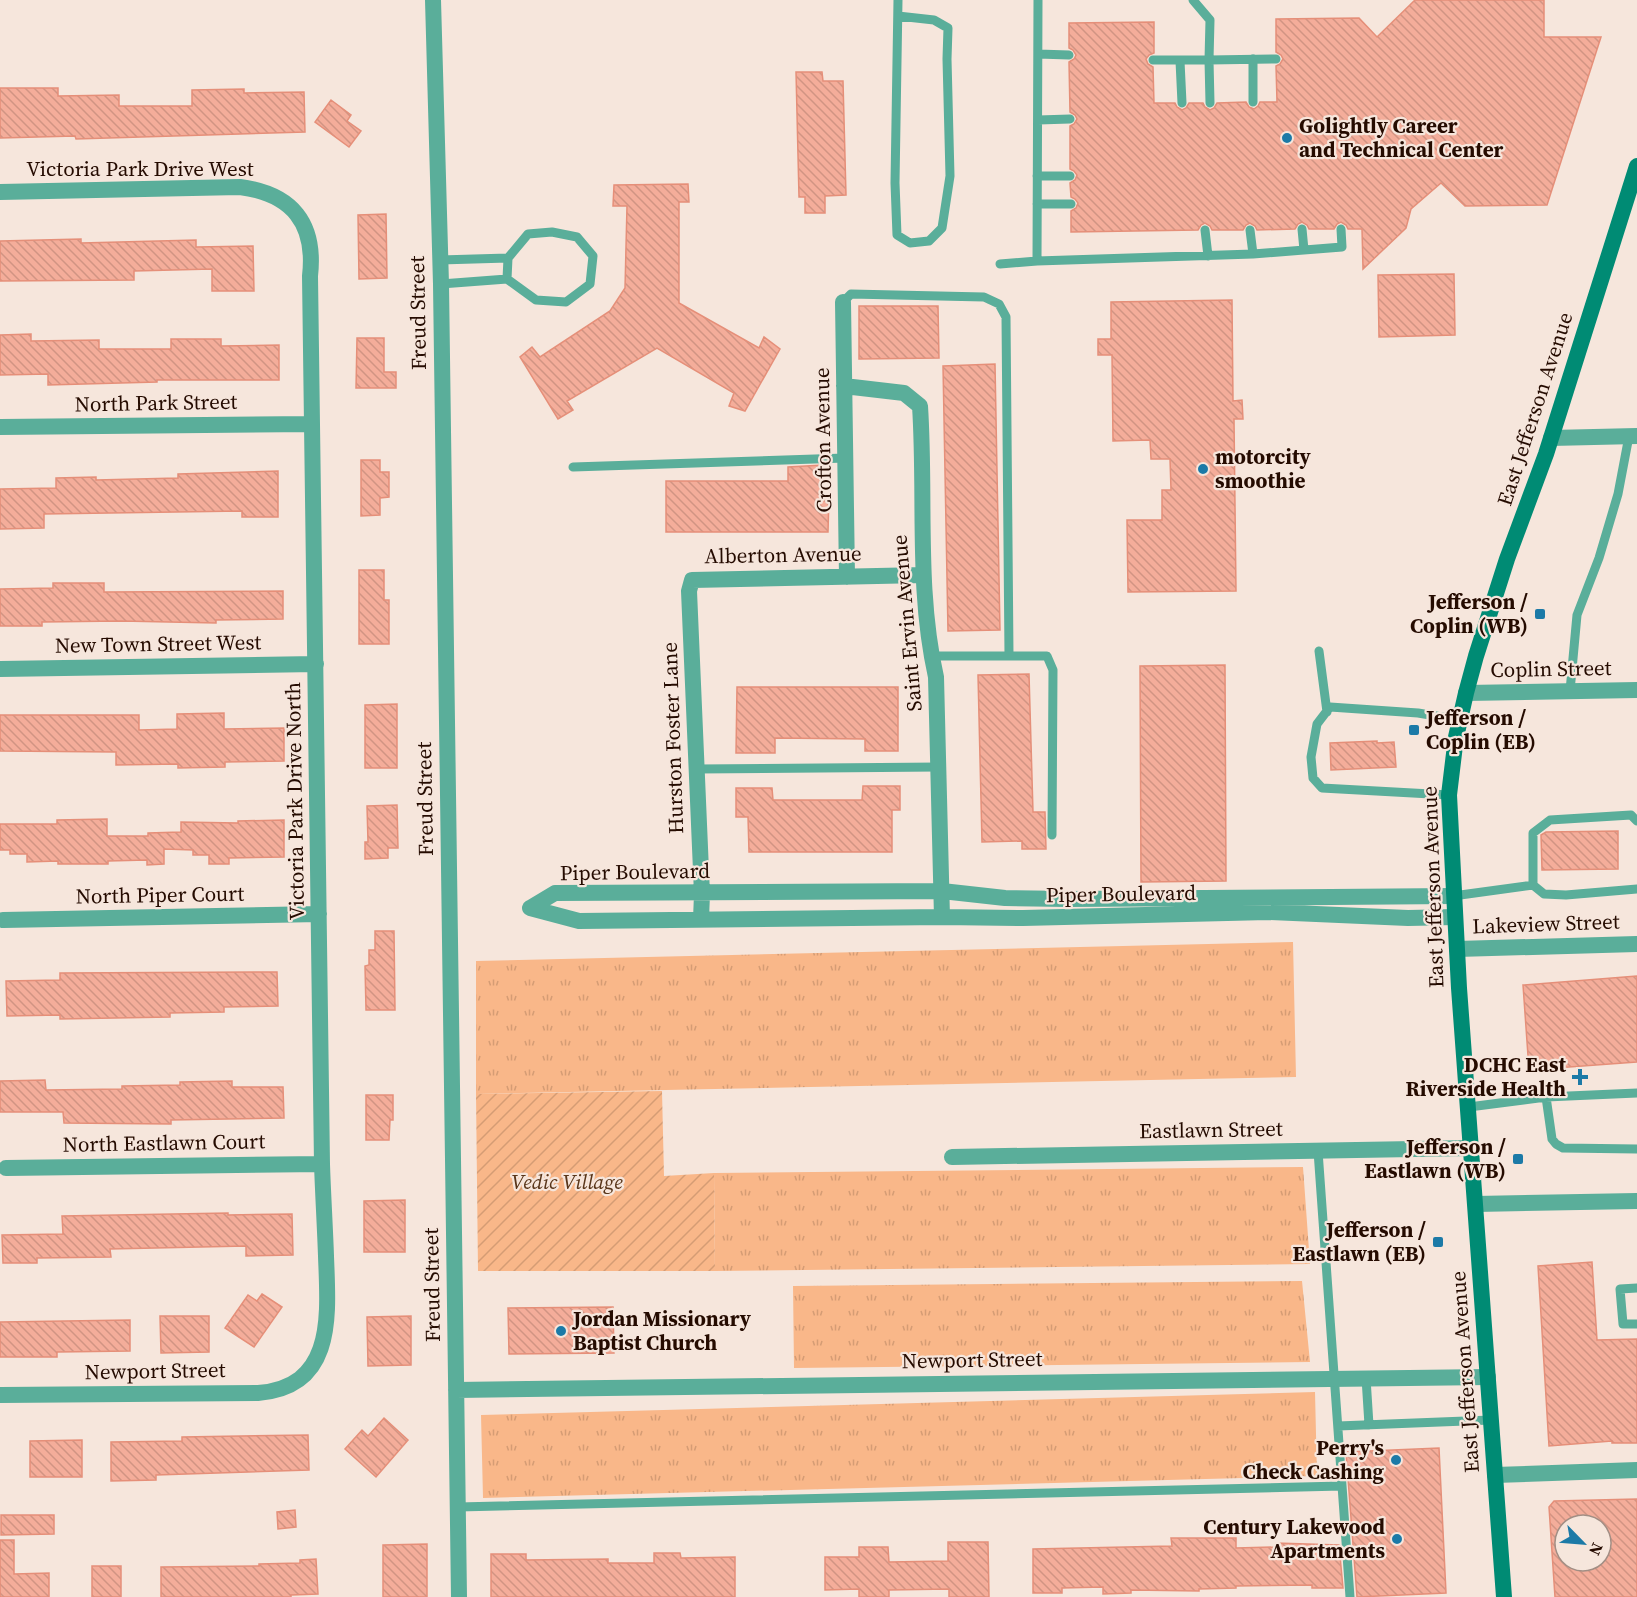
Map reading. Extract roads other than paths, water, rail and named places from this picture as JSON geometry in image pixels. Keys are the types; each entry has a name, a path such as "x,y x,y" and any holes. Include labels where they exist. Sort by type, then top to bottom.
{"main road":[{"name":"East Jefferson Avenue","path":"1504,1597 1457,949 1449,795 1453,758 1466,693 1507,560 1551,438 1634,183 1637,166"}],"street":[{"name":"Freud Street","path":"434,0 441,284 459,1597"},
{"name":"Victoria Park Drive West","path":"0,192 240,187 260,190 282,200 302,224"},
{"name":"Victoria Park Drive North","path":"302,224 309,239 312,259 310,276 322,1164 327,1306 323,1345 319,1356 305,1373"},
{"name":"Crofton Avenue","path":"843,302 847,577"},
{"name":"Saint Ervin Avenue","path":"844,386 904,393 920,406 923,575 936,677 942,916"},
{"name":"North Park Street","path":"0,427 312,424"},
{"path":"1551,438 1633,436"},
{"name":"Alberton Avenue","path":"689,591 692,580 923,575"},
{"name":"Hurston Foster Lane","path":"689,591 702,894 701,919"},
{"name":"New Town Street West","path":"0,669 316,664"},
{"name":"Coplin Street","path":"1466,693 1637,690"},
{"name":"Piper Boulevard","path":"1454,896 1068,899 1005,898 942,891 555,893 530,908 579,921 942,916 1034,918 1268,912 1408,918 1455,917"},
{"name":"North Piper Court","path":"3,920 319,914"},
{"name":"Lakeview Street","path":"1457,949 1637,944"},
{"name":"Eastlawn Street","path":"952,1157 1472,1148"},
{"name":"North Eastlawn Court","path":"6,1168 322,1164"},
{"path":"1476,1204 1637,1202"},
{"name":"Newport Street","path":"0,1395 258,1393 281,1389 298,1380 305,1373"},
{"name":"Newport Street","path":"456,1390 1488,1377"},
{"path":"1495,1475 1637,1470"}],"lane":[{"path":"898,0 895,183 897,235 910,243 928,241 942,228 950,176 946,59 948,28 934,20 898,16"},
{"path":"1037,261 1038,0"},
{"path":"1193,0 1210,20 1210,103"},
{"path":"1038,54 1069,55"},
{"path":"1253,59 1253,102"},
{"path":"1154,60 1276,59"},
{"path":"1180,61 1182,103"},
{"path":"1038,120 1070,119"},
{"path":"1038,176 1070,176"},
{"path":"1037,204 1071,204"},
{"path":"1302,229 1304,250"},
{"path":"1000,264 1253,254 1342,247 1341,229"},
{"path":"1205,230 1208,256"},
{"path":"1250,230 1253,254"},
{"path":"441,284 507,279 536,300 566,302 590,284 592,256 577,237 552,232 528,234 508,258 507,279"},
{"path":"440,260 508,258"},
{"path":"843,302 851,294 984,297 999,304 1006,317 1009,655"},
{"path":"1570,691 1578,615 1599,558 1633,436"},
{"path":"573,467 845,458"},
{"path":"1319,651 1327,712"},
{"path":"932,656 1047,656 1053,670 1052,835"},
{"path":"1449,795 1322,788 1313,778 1311,757 1317,724 1330,707 1418,713 1460,720"},
{"path":"697,769 939,767"},
{"path":"1533,885 1533,833 1550,820 1631,815 1637,821"},
{"path":"1454,896 1533,885 1544,894 1566,895 1637,889"},
{"path":"1469,1107 1546,1097 1637,1094"},
{"path":"1546,1097 1552,1139 1556,1144 1563,1148 1637,1149"},
{"path":"1318,1151 1350,1597"},
{"path":"1637,1288 1620,1289 1623,1324 1637,1324"},
{"path":"1366,1378 1369,1425"},
{"path":"1338,1426 1491,1420"},
{"path":"458,1508 1342,1486"}],"place":[{"name":"Golightly Career and Technical Center","path":"1287,138"},
{"name":"motorcity smoothie","path":"1203,469"},
{"name":"Jefferson / Coplin (WB)","path":"1540,614"},
{"name":"Jefferson / Coplin (EB)","path":"1414,730"},
{"name":"DCHC East Riverside Health","path":"1580,1077"},
{"name":"Jefferson / Eastlawn (WB)","path":"1518,1159"},
{"name":"Jefferson / Eastlawn (EB)","path":"1438,1242"},
{"name":"Jordan Missionary Baptist Church","path":"561,1331"},
{"name":"Perry's Check Cashing","path":"1396,1460"},
{"name":"Century Lakewood Apartments","path":"1397,1539"}],"park label":[{"name":"Vedic Village","path":"567,1182"}]}
